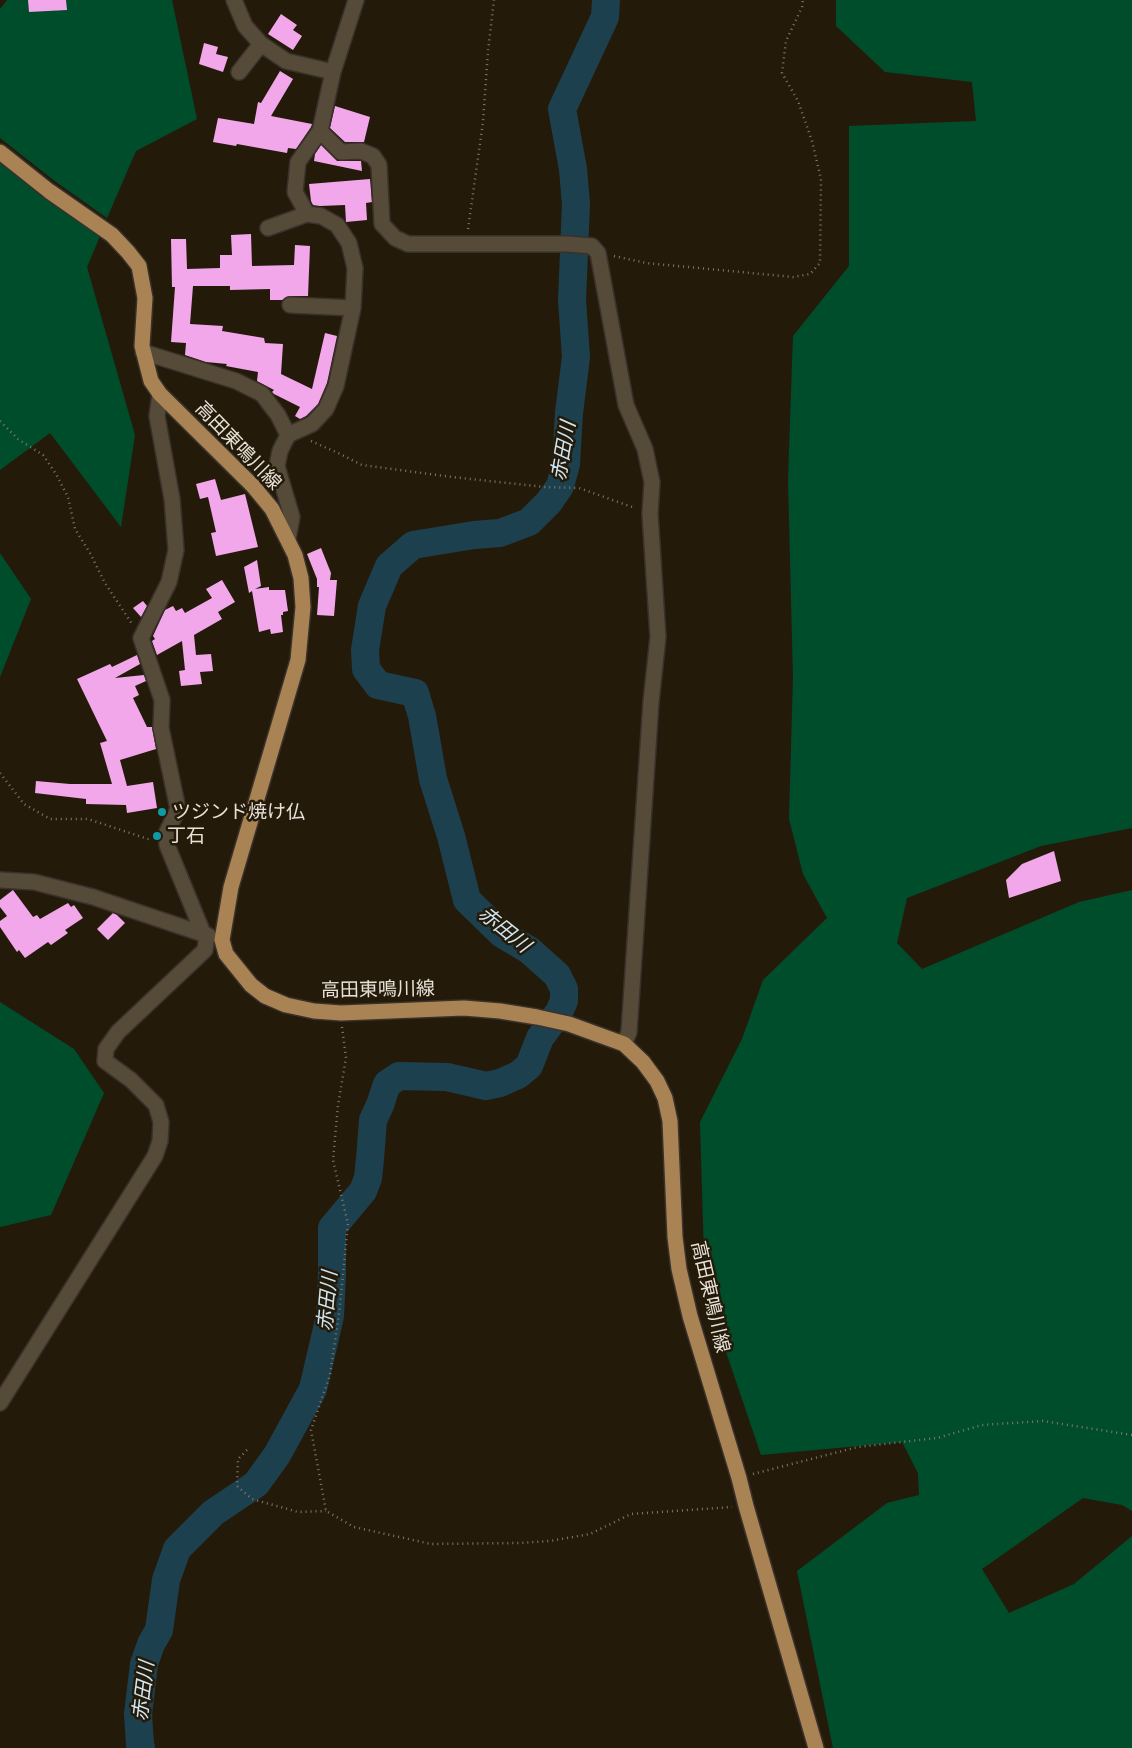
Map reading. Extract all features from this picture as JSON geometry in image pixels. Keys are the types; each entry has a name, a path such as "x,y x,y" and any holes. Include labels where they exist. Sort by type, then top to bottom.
{"main road":[{"name":"高田東鳴川線","path":"0,152 49,191 112,236 134,259 139,266 145,298 142,346 151,381 160,394 254,486 272,509 295,555 301,578 303,607 298,660 230,887 222,940 226,954 251,985 265,996 286,1005 314,1011 341,1012 464,1008 500,1011 569,1024 624,1044 643,1062 657,1081 667,1106 670,1121 675,1237 679,1269 690,1316 739,1478 816,1748"}],"street":[{"path":"234,0 245,26 261,44 286,61 333,72"},
{"path":"307,214 295,192 298,162 320,131 333,72 356,0"},
{"path":"239,72 261,44"},
{"path":"320,131 341,152 361,151 373,156 379,165 382,224 394,238 408,244 567,244 595,249 626,405 645,449 652,482 650,514 658,636 651,702 630,1032 624,1044"},
{"path":"268,228 307,214 321,216 337,225 349,243 355,268 353,308 336,386 326,409 312,424 288,435 280,450 277,466 292,517 288,539"},
{"path":"290,305 353,308"},
{"path":"144,352 236,381 262,394 278,415 288,435"},
{"path":"0,1403 155,1156 160,1141 162,1122 156,1105 130,1080 105,1061 106,1049 118,1032 206,950 205,934 167,845 166,834 178,809 162,728 162,700 141,638 169,582 176,550 172,500 158,416 160,394"},
{"path":"0,880 34,882 94,897 222,940"}],"path":[{"path":"466,244 483,122 494,0"},
{"path":"595,249 646,263 793,277 810,274 820,263 821,180 812,141 798,101 782,74 786,41 802,7 803,0"},
{"path":"0,421 18,439 43,455 56,474 68,498 74,529 90,552 105,583 141,638"},
{"path":"288,435 308,440 362,465 545,487 579,488 650,514"},
{"path":"0,774 24,804 50,819 88,818 167,845"},
{"path":"326,1511 312,1430 330,1375 348,1224 333,1160 338,1105 346,1058 341,1012"},
{"path":"739,1478 858,1447 937,1438 982,1425 1043,1421 1132,1435"},
{"path":"247,1450 238,1459 237,1486 252,1499 298,1512 326,1511 354,1527 431,1544 550,1541 590,1534 631,1514 746,1506"}],"green space":[{"path":"7,0 172,0 197,119 136,151 107,218 56,182 0,138 0,9"},
{"path":"836,0 1132,0 1132,828 1041,846 907,898 897,943 922,969 1079,902 1132,890 1132,1511 1122,1505 1083,1498 982,1569 1009,1613 1074,1584 1132,1536 1132,1748 833,1748 797,1571 887,1503 919,1495 918,1473 902,1442 761,1455 705,1290 700,1122 742,1039 763,980 827,918 803,874 789,819 793,678 788,480 793,336 849,266 849,126 976,121 972,82 885,72 836,26"},
{"path":"0,163 44,198 100,236 87,267 135,435 121,527 50,433 0,470"},
{"path":"0,553 31,599 0,677"},
{"path":"0,1002 74,1049 104,1093 51,1215 0,1227"}],"building":[{"path":"28,0 66,0 67,10 29,12"},
{"path":"281,14 297,25 293,30 302,36 293,50 268,34"},
{"path":"204,43 218,47 216,54 228,57 223,72 199,64"},
{"path":"280,71 293,79 271,116 312,124 296,149 288,148 287,153 237,144 236,146 213,142 218,118 254,124 258,102 261,103"},
{"path":"335,106 370,117 364,142 345,142 330,128"},
{"path":"321,145 337,161 361,161 362,171 314,161 315,154"},
{"path":"370,179 372,202 366,203 367,220 346,222 345,205 320,206 313,205 311,201 309,184"},
{"path":"251,234 252,266 294,265 295,245 310,246 308,296 290,296 282,300 270,300 270,289 230,290 230,286 193,286 190,324 223,326 222,331 264,338 265,343 283,344 281,374 312,389 325,333 337,336 327,383 318,404 306,416 300,419 295,416 300,407 274,394 272,392 274,390 257,381 258,372 226,366 227,364 206,362 185,355 186,343 171,342 175,287 172,287 171,239 186,239 187,269 220,268 220,255 232,255 231,235"},
{"path":"215,479 221,500 245,494 258,547 216,556 211,533 216,532 208,497 200,499 196,484"},
{"path":"321,548 331,573 330,580 337,580 334,616 317,615 319,587 317,587 317,579 307,554"},
{"path":"257,560 261,586 255,589 269,587 269,590 285,590 288,611 283,612 283,615 281,615 283,632 271,634 270,629 259,632 252,591 249,593 244,567"},
{"path":"222,580 235,602 218,612 222,619 194,635 196,655 211,654 213,671 200,672 202,684 181,686 179,671 185,670 182,641 157,655 152,641 155,639 153,636 165,610 173,606 176,611 182,608 185,613 212,598 206,589"},
{"path":"143,601 147,606 141,617 133,608"},
{"path":"137,655 140,664 115,678 144,675 146,681 135,686 139,695 133,698 147,727 152,727 156,749 120,760 127,786 153,782 157,808 127,813 126,805 86,804 86,799 35,793 36,781 70,784 112,784 100,743 107,741 77,679 110,664 112,667"},
{"path":"1054,851 1061,881 1009,898 1006,880 1022,864"},
{"path":"13,890 33,917 37,915 40,919 68,903 71,907 74,905 83,918 65,930 68,933 51,945 48,942 25,958 19,950 17,952 0,927 0,921 7,916 0,907 0,900"},
{"path":"113,913 125,923 108,940 97,929"}],"waterway":[{"name":"赤田川","path":"141,1748 138,1714 144,1664 151,1644 159,1630 166,1580 177,1549 213,1513 256,1484 277,1455 313,1389 330,1316 332,1228 363,1191 368,1178 373,1120 387,1084 399,1076 447,1077 486,1086 500,1083 518,1075 529,1066 540,1038 559,1012 564,1001 564,989 557,975 529,950 502,934 467,900 451,836 433,779 422,716 415,693 378,685 366,669 365,650 372,606 389,566 413,545 474,535 500,533 529,522 549,502 560,486 566,464 569,413 576,357 572,300 576,204 573,169 562,109 605,17 606,0"}],"place":[{"name":"ツジンド焼け仏","path":"162,812"},
{"name":"丁石","path":"157,836"}]}
